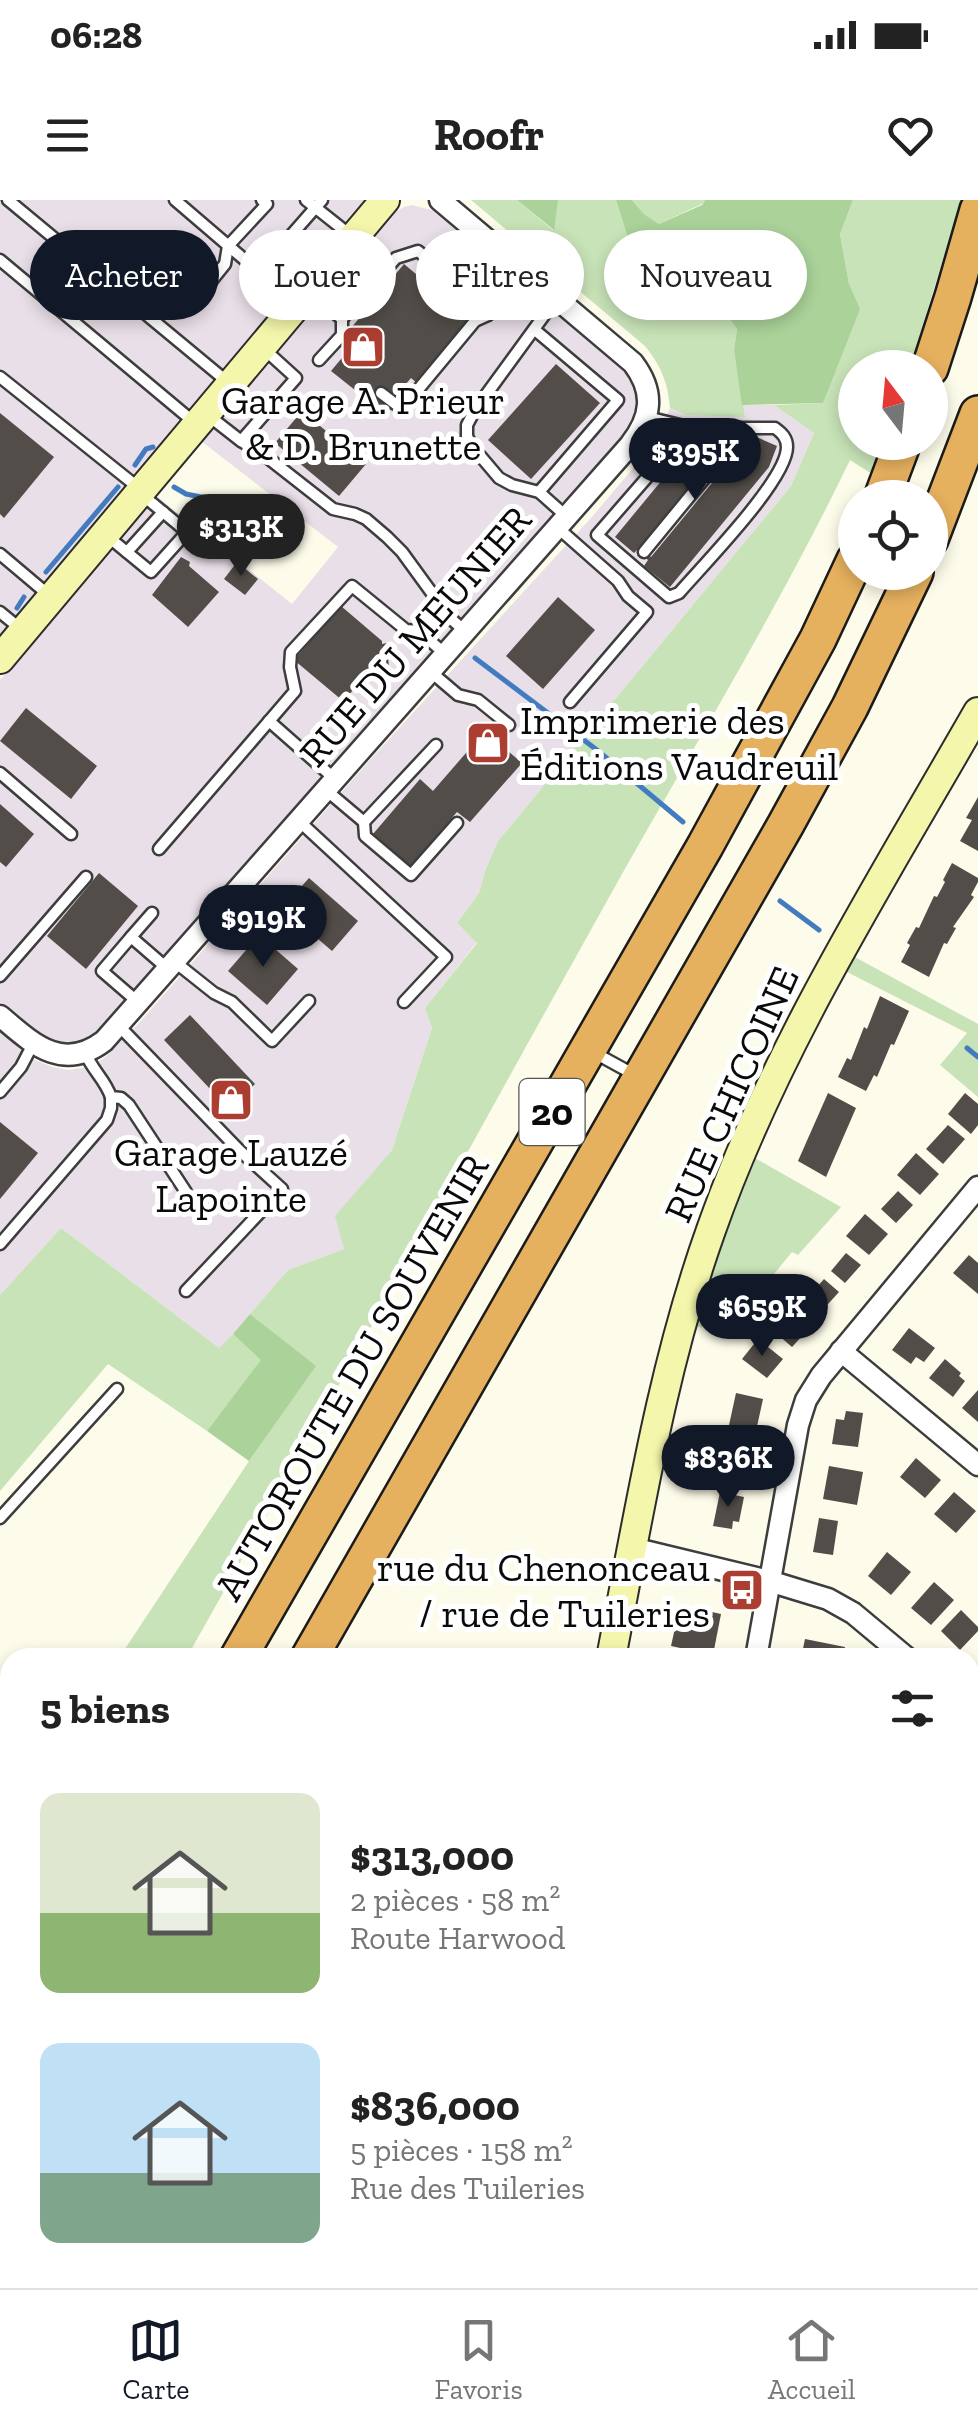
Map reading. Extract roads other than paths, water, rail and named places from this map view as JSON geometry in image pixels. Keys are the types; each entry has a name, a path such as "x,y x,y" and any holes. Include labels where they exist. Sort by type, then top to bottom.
{"highway":[{"path":"935,350 978,210"},
{"path":"948,492 978,414"},
{"name":"AUTOROUTE DU SOUVENIR","path":"244,1648 776,716 841,590"},
{"name":"20","path":"314,1648 850,707 906,590"}],"street":[{"path":"360,230 386,200"},
{"path":"440,200 476,230"},
{"path":"0,660 52,598 116,543 141,491 285,320"},
{"path":"584,320 639,371 647,389 646,418"},
{"name":"RUE DU MEUNIER","path":"85,1052 119,1026 630,445 646,418"},
{"name":"RUE CHICOINE","path":"613,1648 674,1354 702,1258 731,1179 757,1115 826,978 978,712"},
{"path":"0,1016 33,1044 62,1055 85,1052"},
{"path":"758,1648 802,1410 841,1351 970,1211 978,1187"},
{"path":"841,1351 978,1465"},
{"path":"632,1548 815,1595 841,1606 894,1648"}],"lane":[{"path":"8,200 230,385"},
{"path":"175,200 239,255"},
{"path":"219,271 225,264 228,246 267,204 262,200"},
{"path":"293,230 314,203 344,230"},
{"path":"0,260 202,419 268,458 333,508 355,514 387,536 450,618 466,632"},
{"path":"319,360 342,335 342,320"},
{"path":"382,393 402,409 479,320"},
{"path":"540,320 474,410 467,436 499,478 539,492 628,596 647,612 570,702"},
{"path":"535,330 618,400 539,492"},
{"path":"241,440 296,378 262,347"},
{"path":"0,377 187,532 151,572 116,543 162,512"},
{"path":"646,418 686,427 775,428 782,433 787,450 772,484 679,593 669,596 597,535 683,436 686,427"},
{"path":"632,566 727,452 730,427"},
{"path":"0,554 52,598"},
{"path":"159,849 295,691 291,652 352,586 406,630 419,631 446,655"},
{"path":"0,612 24,631"},
{"path":"431,672 458,695 478,700 509,725"},
{"path":"269,721 364,822 365,836 411,875 457,824"},
{"path":"364,822 436,745"},
{"path":"0,773 70,834"},
{"path":"300,821 446,957 404,1002"},
{"path":"0,976 86,876"},
{"path":"139,1003 102,971 152,913"},
{"path":"131,937 232,1002 272,1041 309,1001"},
{"path":"119,1026 236,1148 282,1189 186,1291"},
{"path":"0,1092 33,1044"},
{"path":"588,1049 641,1078"},
{"path":"0,1244 107,1120 111,1096 85,1052"},
{"path":"111,1096 129,1105 186,1192"},
{"path":"0,1518 117,1388"}],"waterway":[{"path":"135,465 146,449 153,447"},
{"path":"46,572 118,487"},
{"path":"174,487 186,494 226,502"},
{"path":"17,608 24,597"},
{"path":"475,658 597,750 683,822"},
{"path":"780,901 819,930"},
{"path":"967,1048 978,1057"}],"place":[{"name":"Garage A. Prieur & D. Brunette","path":"363,347"},
{"name":"Imprimerie des Éditions Vaudreuil","path":"488,743"},
{"name":"Garage Lauzé Lapointe","path":"231,1100"},
{"name":"rue du Chenonceau / rue de Tuileries","path":"742,1590"}]}
